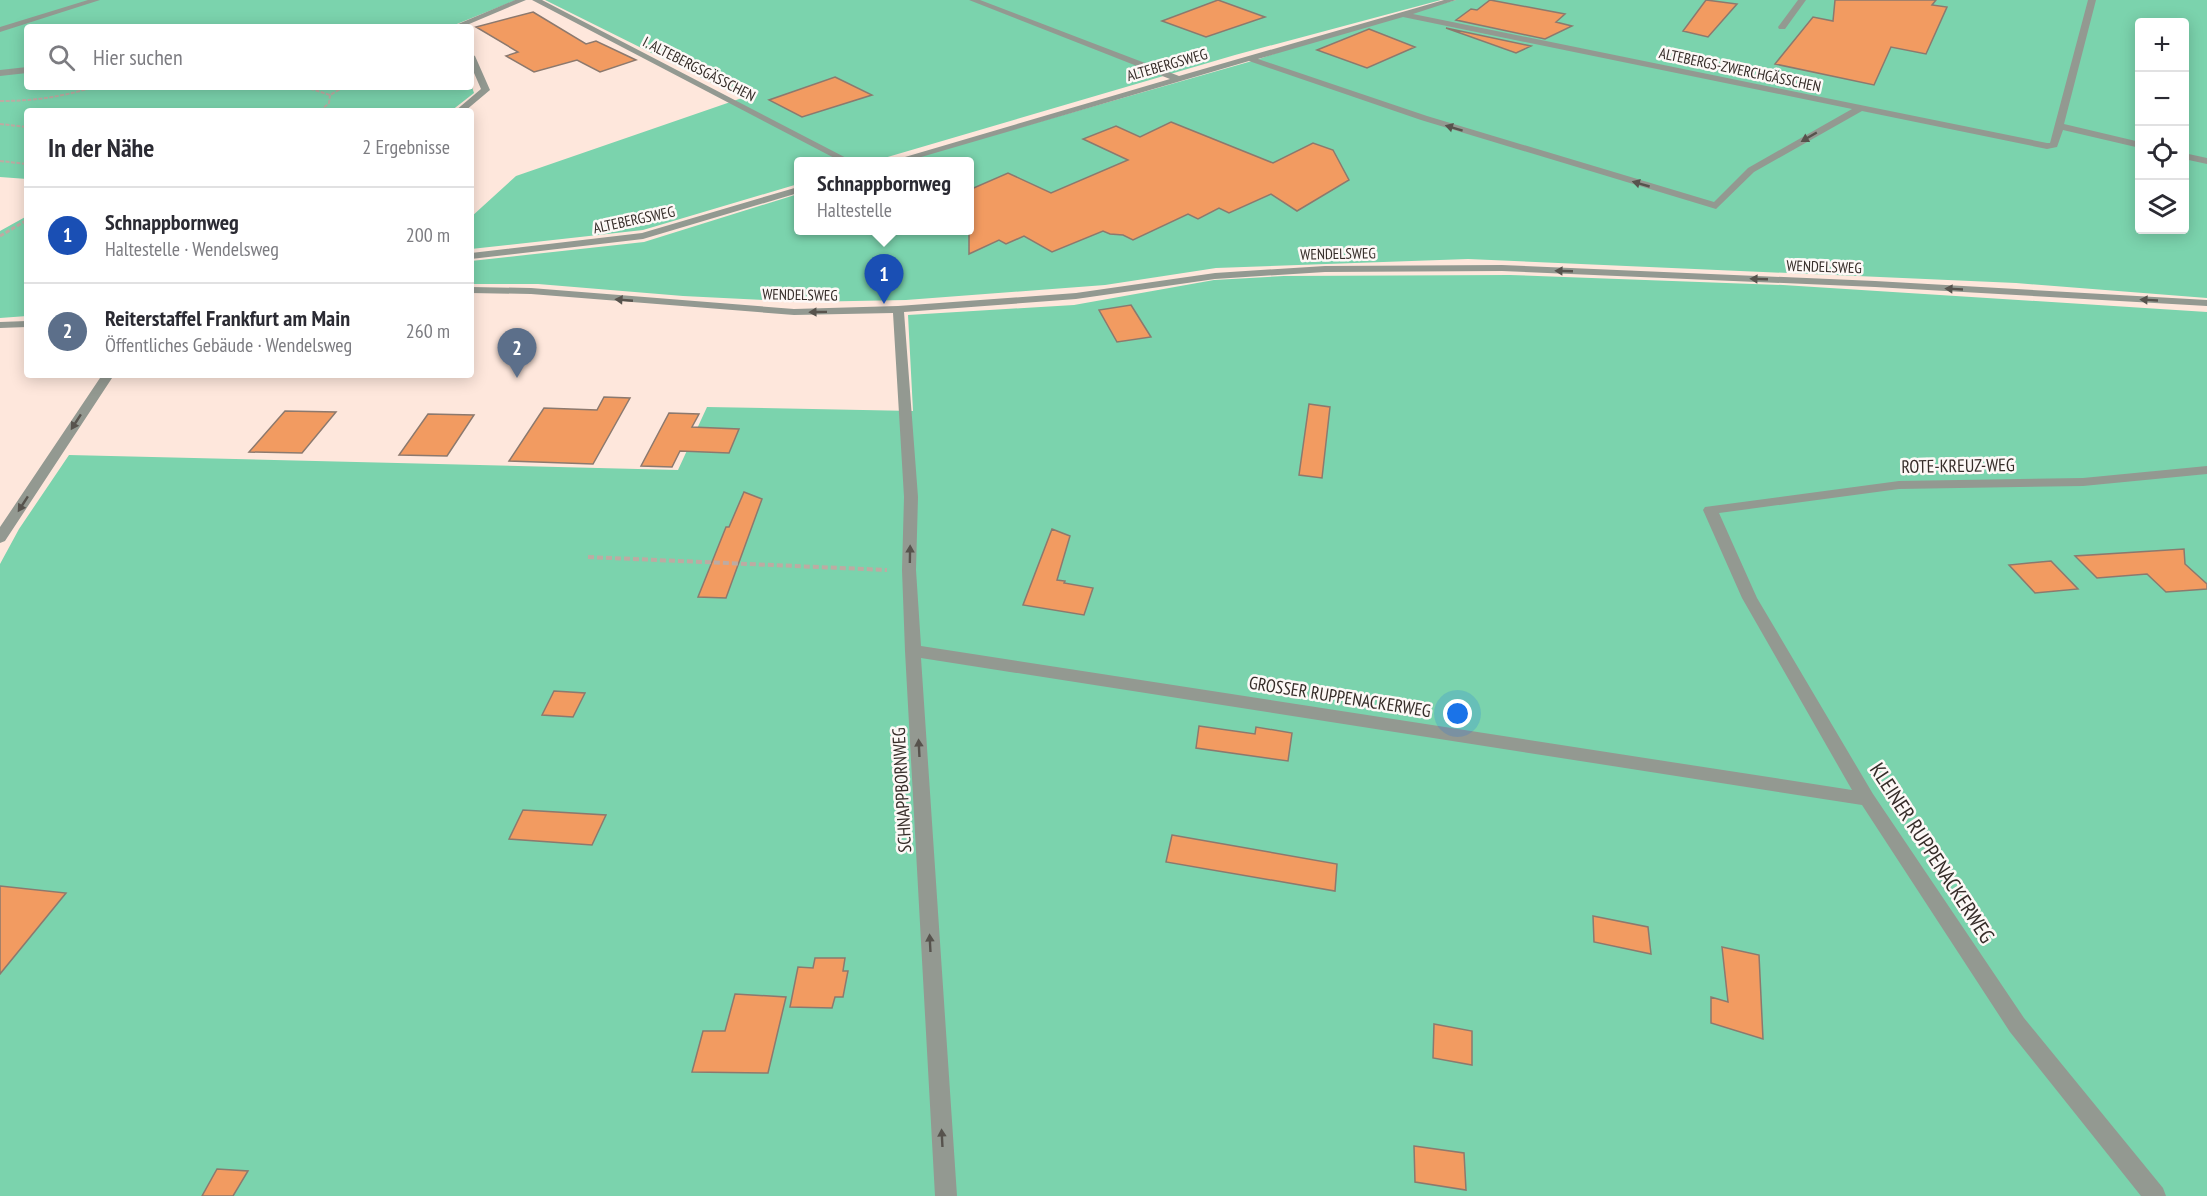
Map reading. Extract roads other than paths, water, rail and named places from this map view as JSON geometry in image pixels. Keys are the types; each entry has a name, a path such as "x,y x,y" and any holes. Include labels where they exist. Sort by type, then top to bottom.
{"street":[{"path":"0,30 96,0"},
{"path":"464,24 522,0"},
{"name":"I. ALTEBERGSGÄSSCHEN","path":"536,0 840,157"},
{"path":"973,0 1176,78"},
{"name":"ALTEBERGSWEG","path":"909,157 1452,0"},
{"path":"1782,27 1802,0"},
{"path":"2092,0 2059,126 2135,144"},
{"name":"ALTEBERGS-ZWERCHGÄSSCHEN","path":"1402,14 2037,146 2054,145 2059,126"},
{"path":"1248,58 1435,122 1716,206 1751,170 1860,108"},
{"path":"463,108 486,90 474,63"},
{"path":"0,73 24,70"},
{"path":"2189,157 2207,161"},
{"name":"ALTEBERGSWEG","path":"474,256 594,244 643,236 794,191"},
{"name":"WENDELSWEG","path":"474,290 531,291 794,312 898,309 1087,295 1254,272 1325,269 1502,268 1875,284 2207,303"},
{"name":"SCHNAPPBORNWEG","path":"898,309 910,497 909,570 913,651 946,1196"},
{"path":"0,326 24,324"},
{"path":"0,538 106,378"},
{"name":"ROTE-KREUZ-WEG","path":"1710,510 1899,485 2083,482 2207,470"},
{"name":"KLEINER RUPPENACKERWEG","path":"1710,510 1750,598 1867,799 2017,1025 2155,1196"},
{"name":"GROSSER RUPPENACKERWEG","path":"913,651 1867,799"}],"place":[{"name":"Schnappbornweg","path":"884,304"},
{"name":"Reiterstaffel Frankfurt am Main","path":"517,378"}]}
